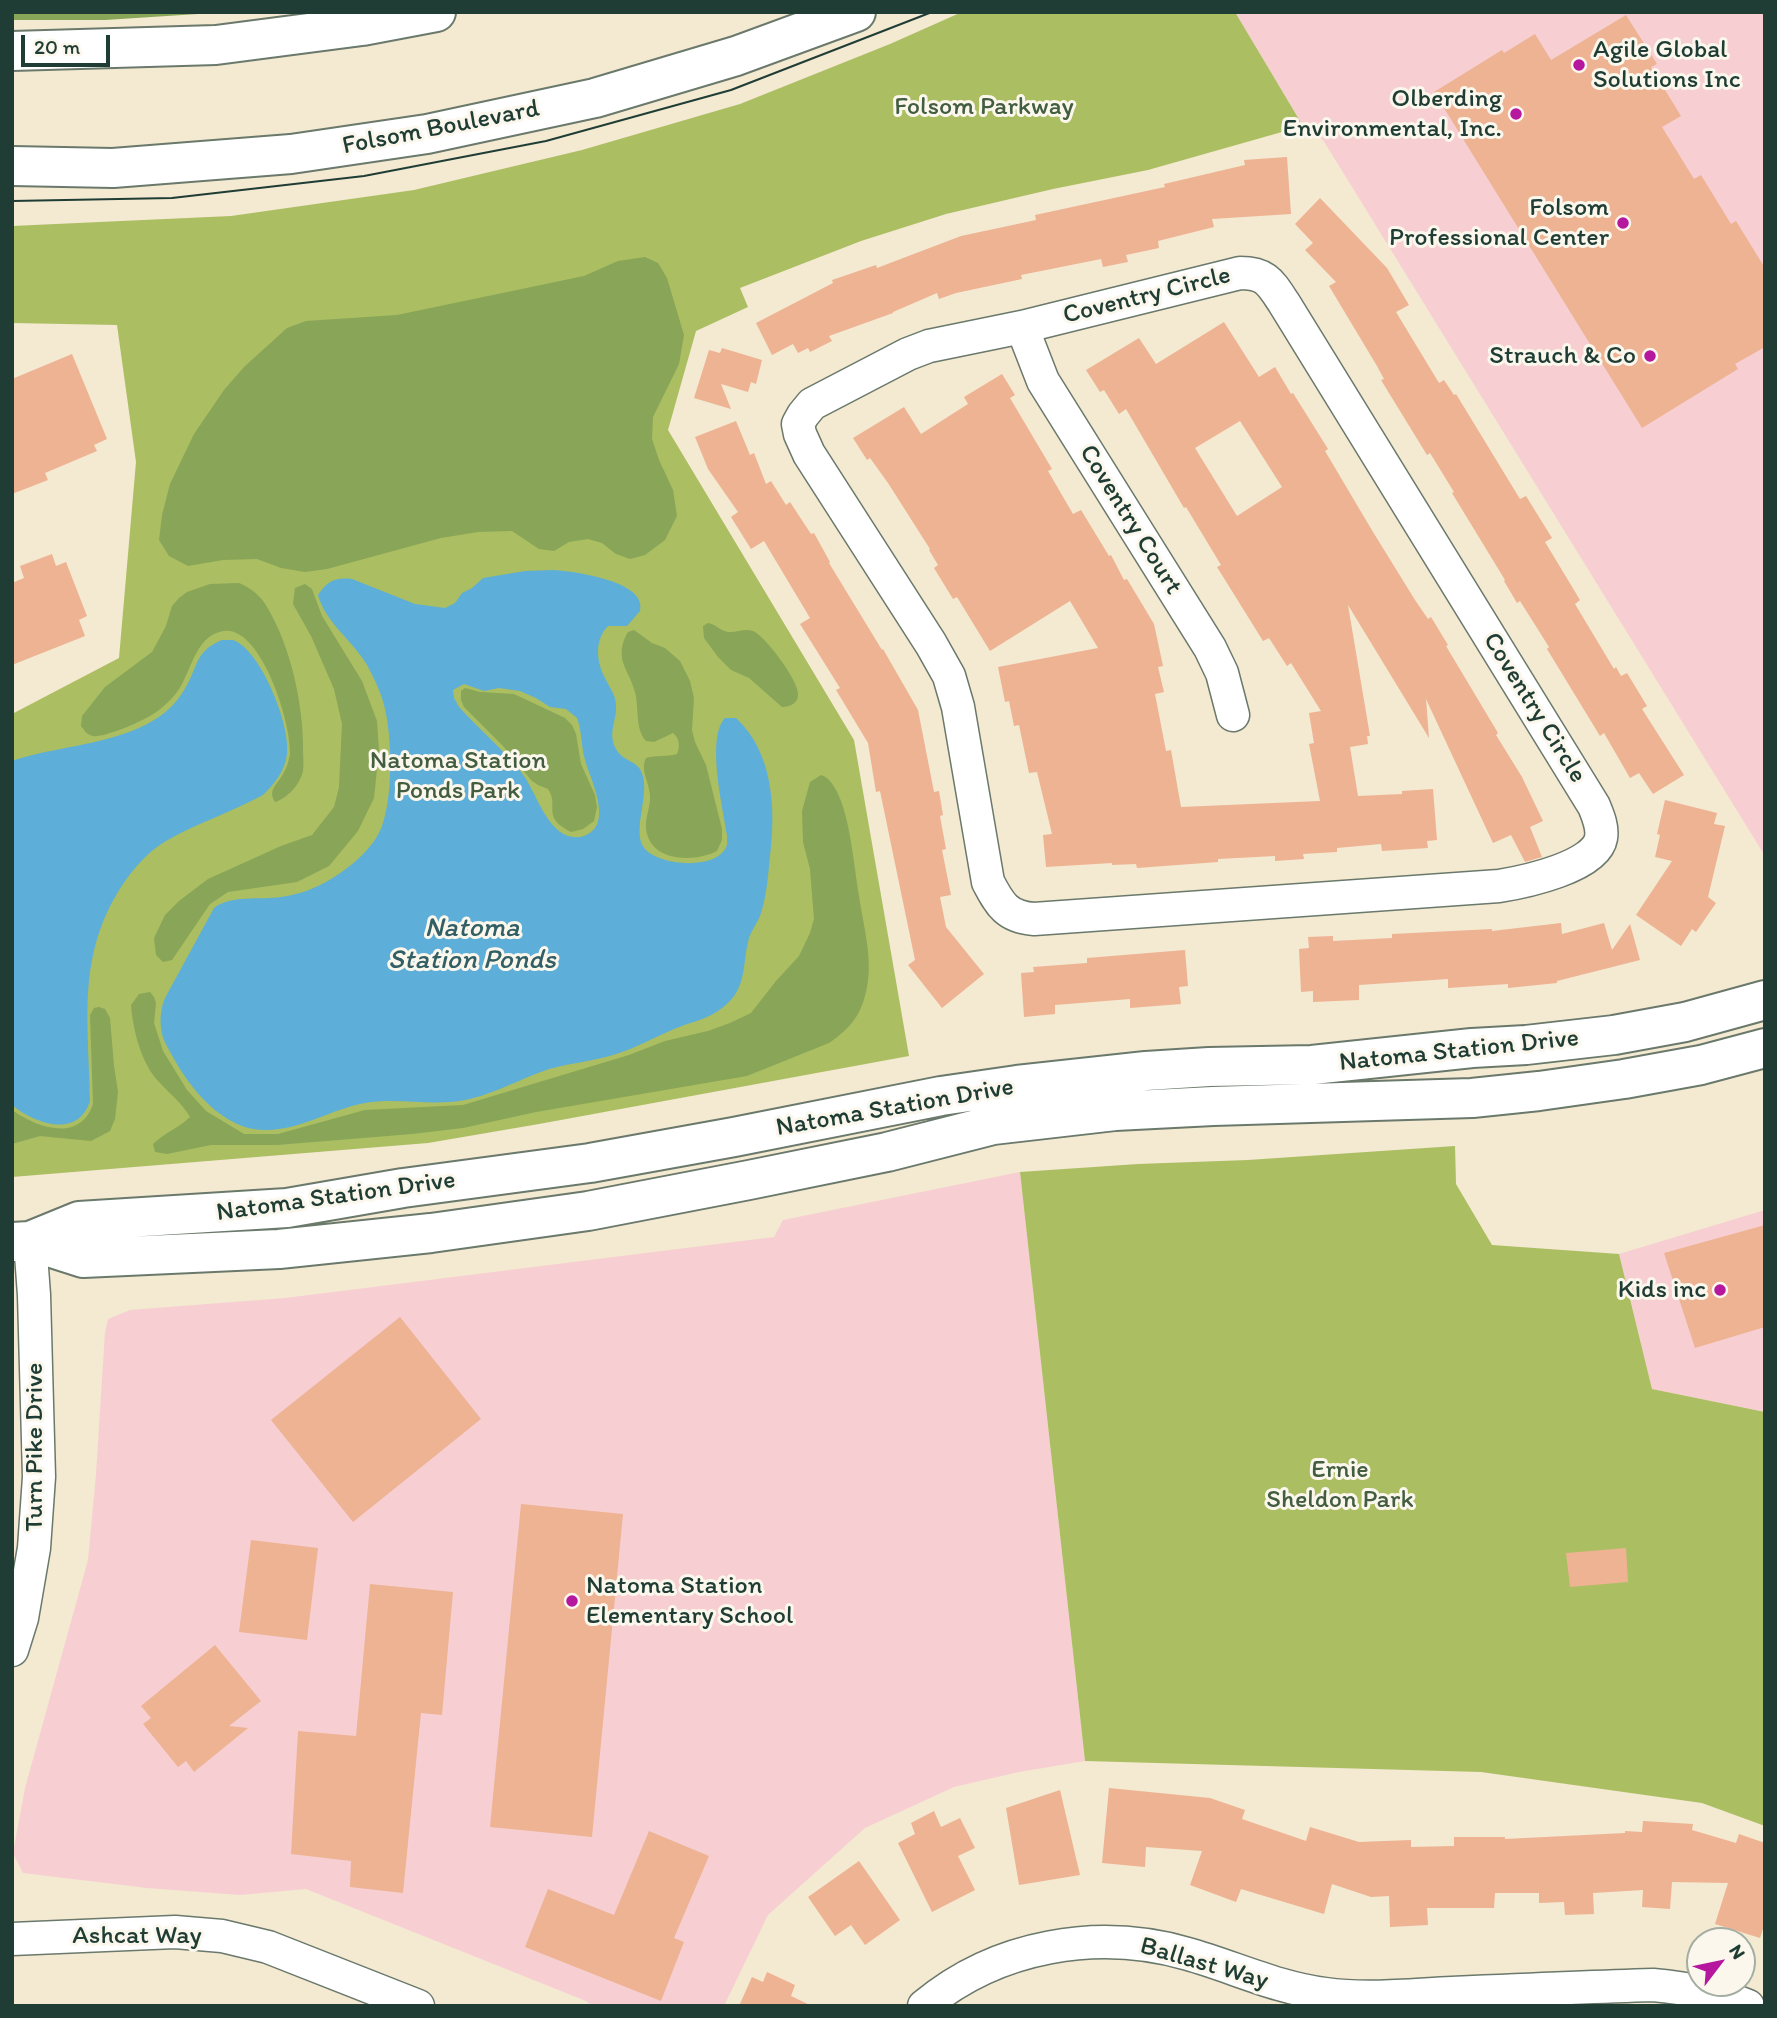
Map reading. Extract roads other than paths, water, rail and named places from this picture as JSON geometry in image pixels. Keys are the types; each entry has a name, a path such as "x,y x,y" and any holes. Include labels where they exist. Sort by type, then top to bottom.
{"street":[{"path":"12,51 216,45 362,26 436,12"},
{"name":"Folsom Boulevard","path":"12,166 113,168 291,154 427,134 594,98 736,56 856,12"},
{"name":"Coventry Circle","path":"1240,273 1262,276 1270,282 1594,806 1600,823 1601,839 1596,849 1570,866 1524,882 1499,886 1034,919 1013,915 1003,907 988,882 958,707 948,676 941,660 809,454 798,424 812,404 908,354 929,346 1022,327 1240,273"},
{"name":"Coventry Court","path":"1022,327 1043,381 1210,648 1222,673 1233,715"},
{"name":"Natoma Station Drive","path":"21,1241 79,1221 287,1209 403,1188 590,1163 941,1096 1005,1087 1146,1071 1312,1065 1614,1035 1685,1022 1765,1000"},
{"name":"Natoma Station Drive","path":"21,1241 83,1258 279,1248 431,1233 587,1211 887,1152 993,1125 1115,1111 1472,1098 1650,1074 1701,1065 1765,1048"},
{"name":"Turn Pike Drive","path":"12,1650 22,1618 34,1548 39,1477 34,1295 21,1241"},
{"name":"Ashcat Way","path":"12,1939 175,1931 222,1936 268,1947 418,2006"},
{"name":"Ballast Way","path":"924,2006 958,1981 985,1967 1041,1948 1071,1943 1130,1942 1189,1954 1278,1984 1325,1994 1372,1997 1605,1996 1653,1985 1712,1994 1748,2006"}],"water":[{"name":"Natoma Station Ponds","path":"552,570 607,580 633,592 639,601 640,611 627,626 608,626 604,631 599,643 598,657 601,670 616,701 613,742 621,756 639,767 644,780 640,833 641,842 652,855 688,863 712,859 722,853 727,845 727,835 716,757 719,728 725,718 736,718 758,747 765,764 772,800 772,838 765,899 760,917 749,938 739,988 730,1001 717,1012 631,1049 549,1069 475,1098 449,1102 365,1103 277,1129 249,1128 235,1123 210,1106 199,1094 169,1050 161,1028 165,998 214,908 228,901 294,895 331,879 368,849 386,814 390,751 382,698 367,665 333,623 318,595 332,581 352,579 415,604 445,608 455,603 462,593 483,578 525,571","holes":["464,684 484,691 499,688 520,691 550,707 566,709 577,718 585,760 598,801 598,822 593,830 584,836 574,837 561,833 543,810 521,772 459,707 453,690"]},
{"path":"222,640 233,640 244,647 254,658 272,690 287,741 284,766 263,795 159,845 126,880 107,913 91,965 88,991 90,1101 84,1113 66,1124 32,1118 12,1105 12,761 121,735 154,720 180,696 203,653"}],"tram line":[{"path":"12,201 172,198 364,176 546,141 731,90 932,12"}],"place":[{"name":"Agile Global Solutions Inc","path":"1579,65"},
{"name":"Olberding Environmental, Inc.","path":"1516,114"},
{"name":"Folsom Professional Center","path":"1623,223"},
{"name":"Strauch & Co","path":"1650,356"},
{"name":"Kids inc","path":"1720,1290"},
{"name":"Natoma Station Elementary School","path":"572,1601"}],"park label":[{"name":"Folsom Parkway","path":"984,107"},
{"name":"Natoma Station Ponds Park","path":"458,776"},
{"name":"Ernie Sheldon Park","path":"1340,1485"}]}
